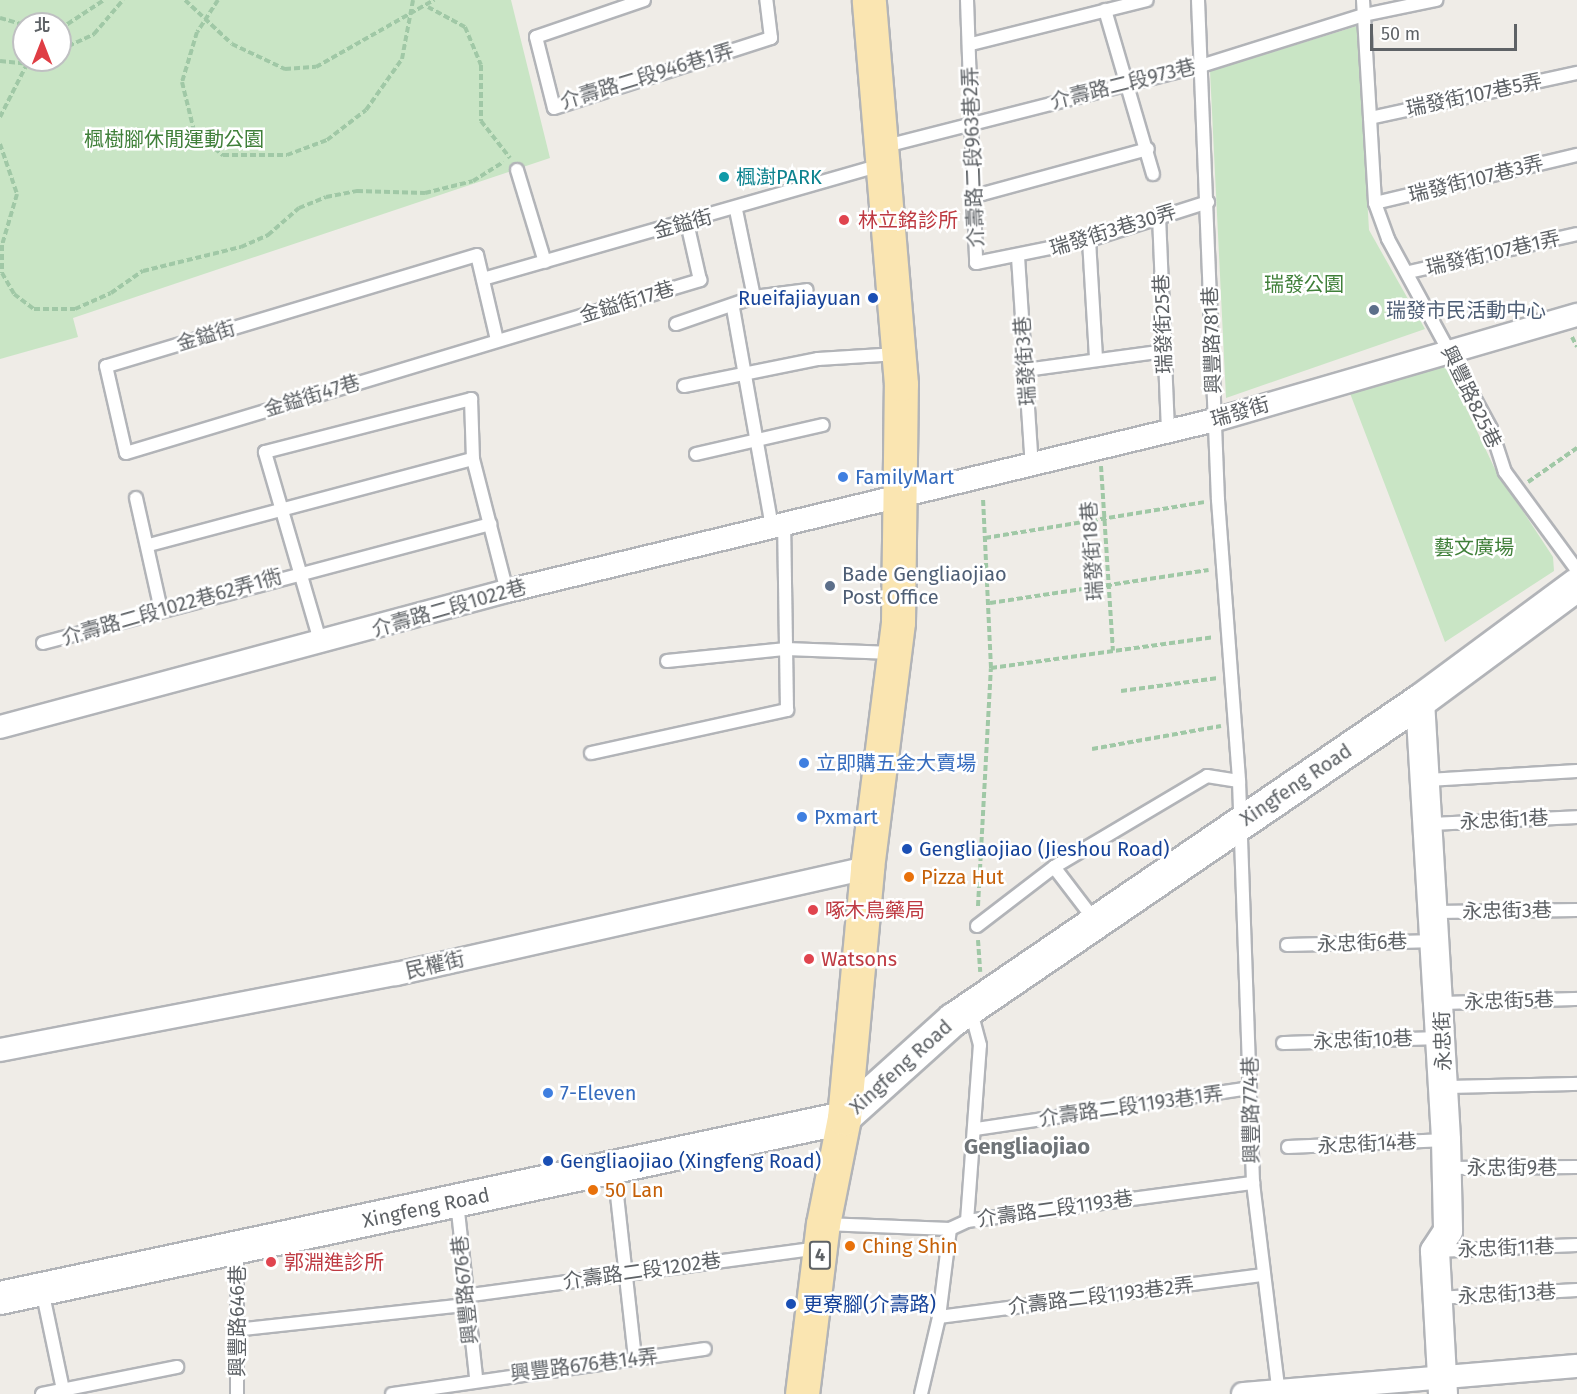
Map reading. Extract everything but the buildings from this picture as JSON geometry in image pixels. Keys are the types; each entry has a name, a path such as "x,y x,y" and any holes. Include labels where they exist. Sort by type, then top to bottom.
{"main road":[{"name":"4","path":"802,1394 822,1236 844,1118 867,868 894,653 899,494 898,354 869,0"},
{"name":"Xingfeng Road","path":"0,1298 844,1118 978,1003 1420,700 1577,585"}],"street":[{"name":"瑞發街","path":"899,494 981,478 1215,420 1577,315"},
{"name":"介壽路二段1022巷","path":"0,727 321,644 507,591 899,494"},
{"name":"永忠街","path":"1420,700 1428,780 1438,940 1447,1154 1448,1231 1435,1251 1442,1386"},
{"name":"民權街","path":"0,1050 396,974 867,868"},
{"path":"1243,1394 1442,1386 1577,1366"}],"lane":[{"name":"介壽路二段946巷1弄","path":"644,0 536,37 554,108 771,38 765,0"},
{"name":"介壽路二段963巷2弄","path":"967,0 971,44 968,125 975,196 976,263 1018,257"},
{"path":"971,44 1147,0"},
{"name":"興豐路781巷","path":"1198,0 1204,65 1218,500 1233,676 1239,824"},
{"name":"興豐路825巷","path":"1363,0 1375,203 1388,239 1409,272 1518,489 1577,570"},
{"name":"介壽路二段973巷","path":"882,156 968,125 1126,80 1204,65 1364,15 1436,0"},
{"path":"1105,10 1148,149 1153,174"},
{"name":"瑞發街107巷5弄","path":"1370,118 1577,73"},
{"path":"975,196 1148,149"},
{"name":"瑞發街107巷3弄","path":"1375,203 1577,154"},
{"name":"金鎰街","path":"126,453 106,366 477,255 483,279 736,210 882,156"},
{"path":"517,170 545,262"},
{"name":"瑞發街3巷30弄","path":"1018,257 1089,240 1158,216 1208,202"},
{"path":"736,210 754,297"},
{"name":"瑞發街25巷","path":"1158,216 1168,432"},
{"name":"金鎰街17巷","path":"497,340 700,280 687,223"},
{"name":"瑞發街107巷1弄","path":"1409,272 1577,234"},
{"path":"1089,240 1096,357"},
{"name":"瑞發街3巷","path":"1018,257 1032,466"},
{"path":"483,279 497,340"},
{"path":"676,324 733,308 754,297 807,290"},
{"path":"591,753 787,710 786,648 778,524 755,439 733,308"},
{"name":"金鎰街47巷","path":"126,453 497,340"},
{"path":"1026,369 1096,357 1164,351"},
{"path":"684,386 742,372 818,359 898,354"},
{"path":"321,644 265,452 471,399 473,459 507,591"},
{"path":"696,454 823,425"},
{"path":"149,545 282,507 473,459"},
{"path":"136,498 149,545 160,610"},
{"name":"介壽路二段1022巷62弄1衖","path":"42,643 301,571 490,524"},
{"path":"667,661 786,648 894,653"},
{"path":"1428,780 1577,771"},
{"path":"977,926 1054,867 1207,776 1239,782"},
{"name":"永忠街1巷","path":"1431,824 1577,817"},
{"name":"興豐路774巷","path":"1239,824 1253,1183 1279,1393"},
{"path":"1054,867 1096,922"},
{"name":"永忠街3巷","path":"1436,912 1577,910"},
{"name":"永忠街6巷","path":"1287,945 1438,940"},
{"name":"永忠街5巷","path":"1441,1003 1577,999"},
{"path":"967,1221 976,1129 980,1045 978,1003"},
{"name":"永忠街10巷","path":"1283,1043 1442,1038"},
{"path":"1444,1087 1577,1084"},
{"name":"介壽路二段1193巷1弄","path":"976,1129 1250,1088"},
{"name":"永忠街14巷","path":"1288,1147 1447,1154"},
{"name":"永忠街9巷","path":"1447,1154 1577,1167"},
{"path":"614,1168 635,1358"},
{"name":"介壽路二段1193巷","path":"822,1236 950,1229 967,1221 1253,1183"},
{"name":"興豐路676巷","path":"457,1202 464,1300 476,1378"},
{"path":"921,1394 939,1317 950,1229"},
{"name":"介壽路二段1202巷","path":"235,1330 464,1300 822,1236"},
{"name":"永忠街11巷","path":"1435,1251 1577,1245"},
{"name":"興豐路646巷","path":"237,1248 235,1330 237,1394"},
{"name":"介壽路二段1193巷2弄","path":"939,1317 1263,1275"},
{"path":"42,1289 63,1392"},
{"name":"永忠街13巷","path":"1437,1298 1577,1290"},
{"name":"興豐路676巷14弄","path":"392,1394 476,1378 705,1349"},
{"path":"42,1394 63,1392 177,1367"}],"path":[{"path":"72,21 104,0"},
{"path":"72,44 94,34 117,1 123,0"},
{"path":"185,0 257,61 285,69 316,67 373,31 428,7 434,0"},
{"path":"218,0 206,17 187,58 184,105 194,132 223,155 287,155 327,140 366,110 402,59 413,0"},
{"path":"0,144 17,194 3,245 2,273 14,294 34,309 75,309 111,293 143,271 241,247 268,235 299,208 326,197 357,191 425,193 473,181 511,158 481,121 481,65 465,27 428,7"},
{"path":"0,117 23,72"},
{"path":"1518,489 1577,448"},
{"name":"瑞發街18巷","path":"1099,450 1113,651"},
{"path":"978,1003 977,926 991,668 990,603 981,478"},
{"path":"985,538 1218,500"},
{"path":"990,603 1224,568"},
{"path":"991,668 1229,635"},
{"path":"1120,691 1233,676"},
{"path":"1092,749 1235,724"}],"green space":[{"name":"楓樹腳休閒運動公園","path":"0,0 511,0 550,158 73,318 78,337 0,359"},
{"name":"瑞發公園","path":"1357,26 1369,230 1425,329 1226,398 1210,71"},
{"name":"藝文廣場","path":"1442,357 1494,467 1553,557 1554,571 1445,642 1348,388"}],"place":[{"name":"楓澍PARK","path":"724,177"},
{"name":"林立銘診所","path":"844,220"},
{"name":"Rueifajiayuan","path":"873,298"},
{"name":"瑞發市民活動中心","path":"1374,310"},
{"name":"FamilyMart","path":"843,477"},
{"name":"Bade Gengliaojiao Post Office","path":"830,586"},
{"name":"立即購五金大賣場","path":"804,763"},
{"name":"Pxmart","path":"802,817"},
{"name":"Gengliaojiao (Jieshou Road)","path":"907,849"},
{"name":"Pizza Hut","path":"909,877"},
{"name":"啄木鳥藥局","path":"813,910"},
{"name":"Watsons","path":"809,959"},
{"name":"7-Eleven","path":"548,1093"},
{"name":"Gengliaojiao (Xingfeng Road)","path":"548,1161"},
{"name":"50 Lan","path":"593,1190"},
{"name":"Ching Shin","path":"850,1246"},
{"name":"郭淵進診所","path":"271,1262"},
{"name":"更寮腳(介壽路)","path":"791,1304"}],"district":[{"name":"Gengliaojiao","path":"1027,1147"}]}
